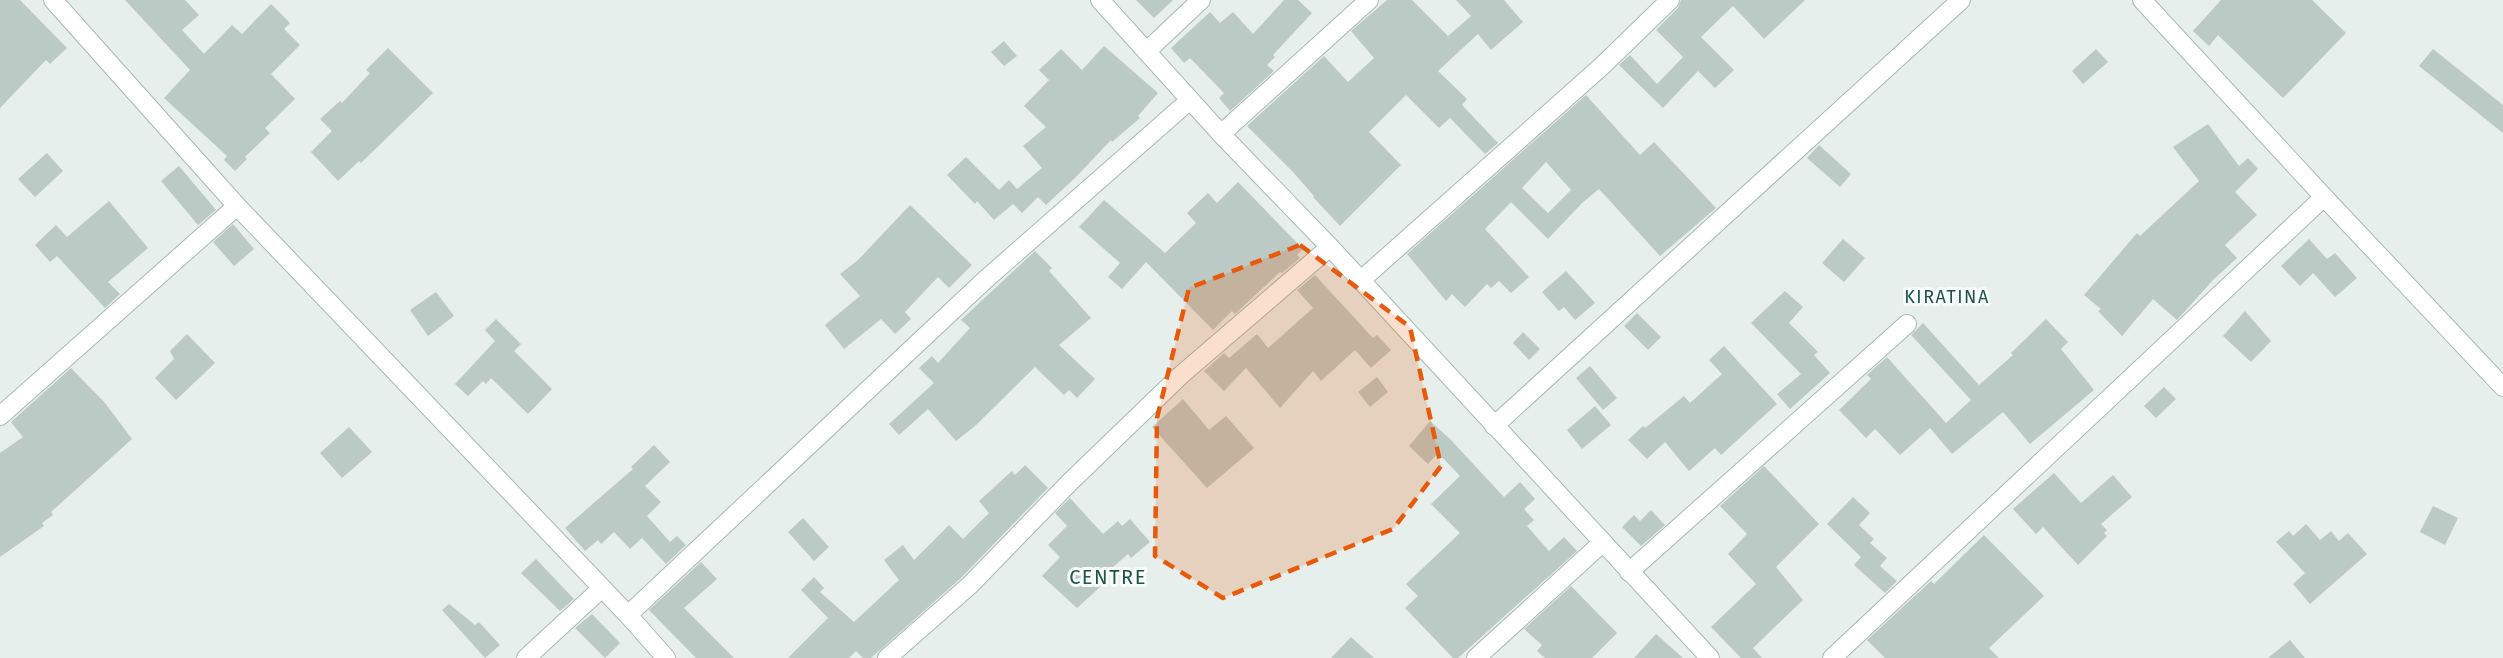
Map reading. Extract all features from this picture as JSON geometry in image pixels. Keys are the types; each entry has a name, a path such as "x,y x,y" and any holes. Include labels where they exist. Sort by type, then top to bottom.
{"street":[{"path":"53,0 237,206 628,615 666,658"},
{"path":"1100,0 1221,134 1330,247 1710,658"},
{"path":"1147,51 1201,0"},
{"path":"1221,134 1369,0"},
{"path":"1360,281 1602,66 1670,0"},
{"path":"1494,426 1961,0"},
{"path":"2142,0 2324,198 2503,387"},
{"path":"628,615 969,295 1190,100"},
{"path":"1832,658 2324,198"},
{"path":"0,416 237,206"},
{"path":"887,658 970,585 1070,482 1181,375 1330,247"},
{"path":"1629,572 1907,324"},
{"path":"1476,658 1602,543"},
{"path":"526,658 602,588"}],"highlighted area":[{"path":"1300,245 1410,327 1441,466 1393,529 1223,598 1155,556 1157,418 1189,288"}],"building":[{"path":"0,0 20,0 67,48 50,64 46,60 0,108"},
{"path":"125,0 185,0 199,15 182,30 204,54 232,25 242,34 271,4 290,23 284,29 300,45 271,74 295,99 265,128 270,133 245,157 247,159 235,171 224,160 227,156 164,98 190,70"},
{"path":"1136,0 1173,0 1154,18"},
{"path":"1284,0 1298,0 1312,13 1273,55 1275,57 1267,65 1274,71 1230,111 1219,98 1224,93 1190,58 1184,63 1171,48 1210,12 1220,23 1233,12 1253,34"},
{"path":"1387,0 1412,0 1448,36 1471,16 1456,0 1504,0 1523,22 1491,50 1478,34 1438,71 1467,99 1462,105 1498,143 1485,154 1450,118 1439,128 1406,95 1369,132 1401,165 1340,226 1292,171 1247,126 1324,56 1348,82 1374,58 1351,31"},
{"path":"1681,0 1805,0 1764,39 1733,6 1701,37 1734,70 1715,88 1698,71 1663,108 1619,65 1630,55 1657,84 1683,57 1656,30 1678,8"},
{"path":"2221,0 2312,0 2346,33 2283,98 2218,35 2209,46 2193,31"},
{"path":"1004,41 1017,56 1004,66 991,52"},
{"path":"1104,46 1158,93 1138,116 1140,118 1112,142 1111,140 1046,205 1038,197 1022,213 1013,204 994,220 977,201 975,204 947,175 966,157 999,190 1009,180 1017,189 1042,168 1023,146 1046,127 1024,106 1049,80 1039,70 1061,49 1082,70"},
{"path":"388,48 433,93 361,163 359,161 338,181 311,152 332,131 320,119 340,101 342,103 370,73 366,70"},
{"path":"2096,49 2108,62 2083,84 2072,71"},
{"path":"2433,49 2503,105 2503,133 2419,66"},
{"path":"1586,95 1640,155 1654,142 1716,208 1660,256 1599,189 1582,203 1548,239 1511,202 1485,229 1529,277 1511,293 1499,281 1491,288 1487,284 1465,307 1452,294 1446,301 1407,254","holes":["1546,162 1571,190 1548,213 1522,188"]},
{"path":"2208,124 2239,166 2248,158 2258,169 2235,192 2257,215 2225,245 2237,258 2213,280 2177,320 2153,299 2122,336 2098,311 2101,309 2084,295 2137,233 2140,236 2199,181 2173,147"},
{"path":"1819,145 1851,174 1840,187 1807,158"},
{"path":"47,153 63,171 35,197 18,179"},
{"path":"179,166 216,210 198,225 161,181"},
{"path":"1238,182 1303,249 1297,255 1300,258 1282,273 1280,272 1235,314 1232,311 1213,330 1146,262 1122,289 1108,277 1120,263 1079,227 1104,200 1165,253 1196,223 1187,213 1208,193 1217,203"},
{"path":"109,201 148,248 108,282 120,294 105,308 57,256 50,262 35,245 56,225 67,237"},
{"path":"910,205 972,265 949,288 938,277 905,312 911,319 895,334 881,319 844,349 825,325 860,296 840,274 858,260"},
{"path":"233,224 254,249 234,266 213,242"},
{"path":"1843,239 1865,258 1844,282 1822,263"},
{"path":"2309,239 2327,259 2335,253 2357,278 2335,297 2313,273 2300,286 2281,266"},
{"path":"1035,251 1052,268 1049,271 1091,318 1059,345 1095,379 1077,398 1069,390 1064,395 1035,367 975,426 956,441 928,409 899,435 889,424 934,383 919,368 932,356 938,363 970,328 961,320"},
{"path":"1566,271 1595,303 1575,320 1564,307 1559,311 1542,292"},
{"path":"1315,275 1373,338 1377,335 1391,350 1371,368 1355,350 1321,381 1313,371 1280,408 1246,368 1224,391 1204,371 1224,353 1229,358 1257,334 1268,348 1313,308 1297,290"},
{"path":"1785,291 1803,307 1789,323 1818,352 1814,355 1830,373 1790,409 1777,394 1801,374 1751,323"},
{"path":"436,292 454,316 428,336 410,310"},
{"path":"2245,311 2271,341 2251,362 2223,336"},
{"path":"1637,313 1661,337 1648,350 1624,326"},
{"path":"496,319 521,344 514,351 552,389 528,414 491,378 486,384 483,381 468,396 455,384 495,341 485,330"},
{"path":"2046,319 2068,342 2061,349 2094,390 2030,444 2003,412 1952,454 1930,428 1900,455 1875,429 1866,438 1839,410 1871,379 1867,375 1887,357 1946,423 1971,400 1911,335 1923,323 1979,385 2013,355 2011,353"},
{"path":"1523,332 1540,349 1529,360 1513,343"},
{"path":"187,334 215,363 176,400 155,378 174,359 170,351"},
{"path":"1724,346 1777,404 1721,455 1715,448 1689,471 1665,442 1647,459 1628,440 1684,396 1690,403 1722,374 1709,360"},
{"path":"1590,366 1617,398 1603,410 1576,378"},
{"path":"71,368 105,403 132,439 51,512 53,515 42,523 44,526 0,557 0,453 23,437 11,422"},
{"path":"1377,377 1388,392 1370,407 1358,392"},
{"path":"2164,387 2176,399 2156,418 2144,406"},
{"path":"1183,399 1209,430 1226,416 1254,448 1207,488 1152,427"},
{"path":"1595,406 1611,425 1582,449 1567,430"},
{"path":"1430,421 1504,497 1520,482 1535,499 1524,509 1534,520 1527,526 1549,551 1564,537 1577,551 1458,658 1453,658 1405,608 1418,596 1406,584 1460,533 1431,504 1460,476 1438,453 1428,464 1409,446"},
{"path":"349,427 372,452 342,478 320,453"},
{"path":"654,445 670,462 645,486 661,502 647,516 670,542 677,536 686,545 666,564 642,538 630,549 614,532 601,544 598,540 585,551 565,528 633,469 631,467"},
{"path":"1025,465 1048,488 962,577 871,658 863,658 856,651 849,658 788,658 828,618 801,590 814,577 824,588 820,592 854,622 899,580 884,560 903,545 914,560 949,525 963,539 989,513 979,501 1012,471 1015,475"},
{"path":"1764,466 1819,524 1776,567 1803,600 1753,648 1762,658 1741,658 1711,627 1756,584 1728,554 1747,534 1720,506"},
{"path":"2054,473 2081,503 2113,475 2132,497 2101,524 2107,530 2104,533 2107,536 2078,565 2043,527 2036,534 2013,509"},
{"path":"1853,497 1870,513 1859,525 1874,539 1870,543 1887,558 1880,566 1897,581 1885,593 1854,565 1861,557 1827,524"},
{"path":"1070,498 1103,534 1118,521 1122,526 1130,519 1150,542 1131,558 1128,554 1105,574 1109,579 1077,608 1042,576 1060,557 1048,545 1067,526 1055,513"},
{"path":"2433,506 2458,518 2445,545 2420,532"},
{"path":"1651,510 1665,525 1641,546 1622,527 1634,515 1640,521"},
{"path":"803,518 829,547 814,561 788,532"},
{"path":"2306,524 2320,540 2331,531 2339,541 2348,533 2367,554 2310,604 2293,584 2305,573 2276,542 2289,531 2293,536"},
{"path":"1984,535 2044,596 1989,648 1999,658 1885,658 1867,640 1931,581 1934,584"},
{"path":"536,559 574,599 560,611 521,573"},
{"path":"701,562 717,579 684,608 734,658 696,658 649,610"},
{"path":"1571,586 1617,633 1592,658 1545,658 1537,651 1542,645 1524,629"},
{"path":"449,604 475,625 479,622 500,645 485,658 442,610"},
{"path":"592,614 620,643 605,658 575,628"},
{"path":"1656,634 1683,658 1634,658"},
{"path":"1351,637 1374,658 1331,658"},
{"path":"2290,640 2305,658 2268,658"}],"district":[{"name":"KIRATINA","path":"1947,297"},
{"name":"CENTRE","path":"1108,577"}]}
